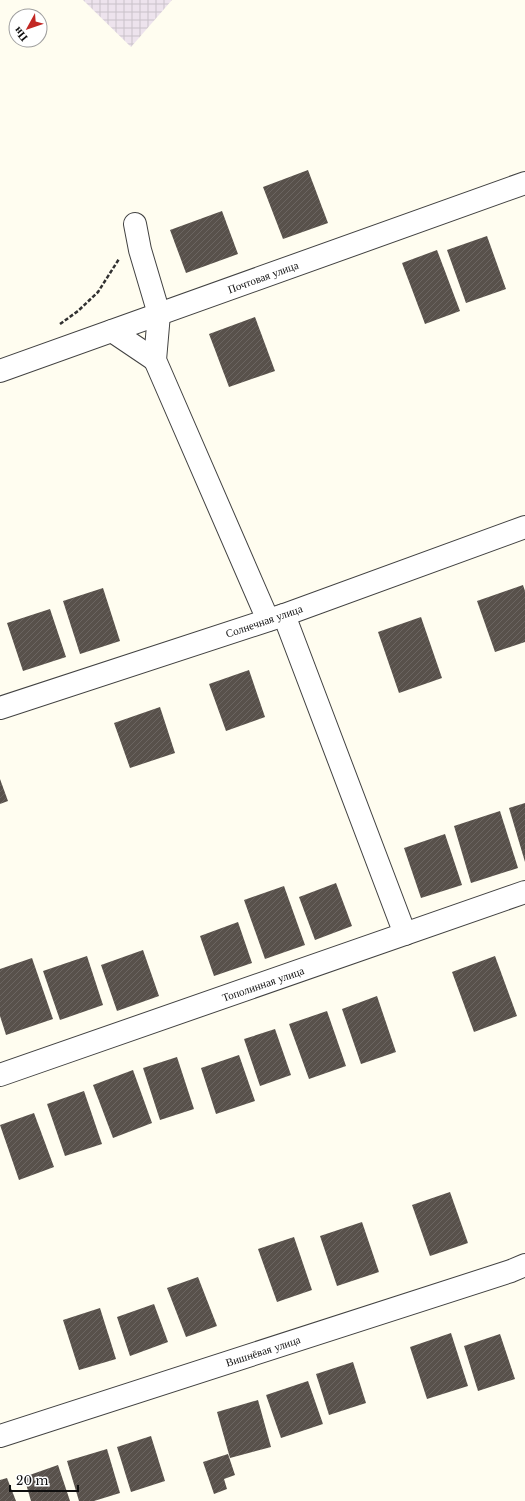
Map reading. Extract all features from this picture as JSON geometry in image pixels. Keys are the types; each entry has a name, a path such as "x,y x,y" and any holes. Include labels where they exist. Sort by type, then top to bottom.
{"street":[{"name":"Почтовая улица","path":"0,371 525,183"},
{"path":"135,224 140,250 159,314 155,360 276,618 405,934"},
{"path":"112,331 155,360"},
{"name":"Солнечная улица","path":"0,708 276,618 525,527"},
{"name":"Тополинная улица","path":"0,1075 525,892"},
{"name":"Вишнёвая улица","path":"0,1436 511,1272 525,1265"}],"path":[{"path":"59,325 78,311 98,292 118,260 140,250"}],"shaded area":[{"path":"83,0 172,0 131,47"}],"building":[{"path":"308,170 328,223 283,239 263,187"},
{"path":"222,211 238,254 186,273 170,230"},
{"path":"487,236 506,289 466,303 447,250"},
{"path":"437,250 460,311 425,324 402,263"},
{"path":"255,317 275,371 229,387 209,334"},
{"path":"523,585 525,591 525,642 495,652 477,601"},
{"path":"103,588 120,641 80,654 63,601"},
{"path":"50,609 66,657 23,671 7,623"},
{"path":"421,617 442,678 399,693 378,632"},
{"path":"249,670 265,717 226,731 209,684"},
{"path":"160,707 175,753 130,768 114,723"},
{"path":"0,779 8,801 0,804"},
{"path":"525,803 525,862 509,808"},
{"path":"500,811 518,868 471,883 454,826"},
{"path":"445,834 462,885 421,898 404,848"},
{"path":"336,883 352,926 315,940 299,897"},
{"path":"284,886 305,945 265,959 244,900"},
{"path":"238,922 252,963 214,976 200,936"},
{"path":"143,950 159,996 117,1011 101,965"},
{"path":"87,956 103,1005 60,1020 43,971"},
{"path":"495,956 517,1016 474,1032 452,972"},
{"path":"32,958 53,1019 6,1035 0,1016 0,969"},
{"path":"377,996 396,1052 361,1064 342,1009"},
{"path":"327,1011 346,1066 309,1079 289,1024"},
{"path":"275,1029 291,1075 260,1086 244,1039"},
{"path":"239,1055 255,1101 216,1114 201,1068"},
{"path":"177,1057 194,1109 160,1120 143,1068"},
{"path":"133,1070 152,1123 113,1138 93,1085"},
{"path":"84,1091 102,1144 65,1156 47,1104"},
{"path":"34,1113 54,1167 19,1180 0,1125"},
{"path":"450,1192 468,1243 430,1256 412,1205"},
{"path":"362,1222 379,1272 337,1286 320,1236"},
{"path":"294,1237 312,1290 277,1302 258,1249"},
{"path":"198,1277 217,1326 186,1337 167,1288"},
{"path":"154,1304 168,1342 130,1356 117,1317"},
{"path":"100,1308 116,1359 79,1370 63,1320"},
{"path":"451,1333 468,1386 427,1399 410,1347"},
{"path":"500,1334 515,1379 478,1391 464,1346"},
{"path":"353,1362 366,1403 329,1415 316,1374"},
{"path":"308,1381 323,1424 281,1438 266,1395"},
{"path":"258,1400 271,1447 230,1458 217,1412"},
{"path":"151,1436 165,1481 131,1492 117,1447"},
{"path":"107,1449 120,1493 94,1501 79,1501 67,1461"},
{"path":"228,1454 235,1475 224,1479 227,1489 214,1494 203,1462"},
{"path":"58,1465 70,1501 31,1501 24,1477"},
{"path":"7,1478 16,1501 0,1501 0,1480"}]}
